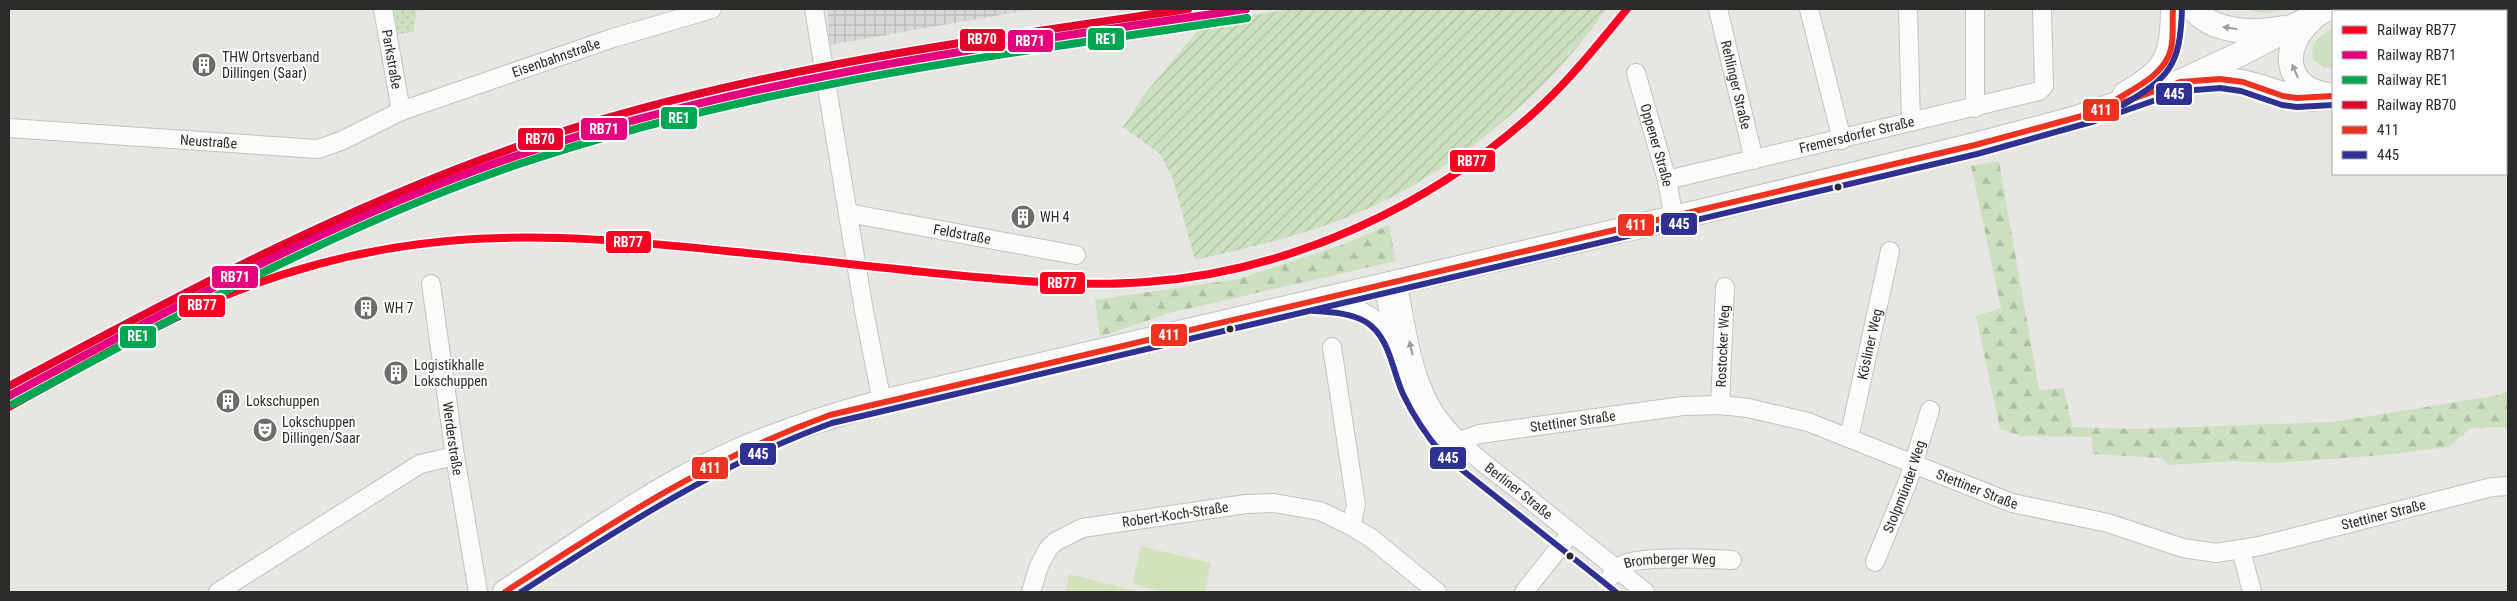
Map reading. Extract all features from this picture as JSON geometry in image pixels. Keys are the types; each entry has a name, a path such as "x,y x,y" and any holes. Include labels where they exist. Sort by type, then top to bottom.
{"main road":[{"path":"2083,116 2148,79 2166,60 2171,50 2173,9"},
{"path":"2194,9 2214,24 2231,29 2276,30 2296,25"},
{"path":"505,592 669,486 708,465 796,426 882,402 1937,155 2083,116 2180,82 2324,11"},
{"path":"2324,11 2301,30 2294,39 2290,61 2299,81 2310,90 2332,95"},
{"path":"2180,82 2220,80 2243,82 2283,96 2297,98 2332,95"}],"street":[{"name":"Parkstraße","path":"383,9 401,111"},
{"name":"Eisenbahnstraße","path":"401,111 613,38 712,9"},
{"name":"Rehlinger Straße","path":"1718,9 1754,160"},
{"path":"1810,9 1842,140"},
{"path":"1908,9 1911,122"},
{"path":"1975,9 1976,108"},
{"name":"Fremersdorfer Straße","path":"1668,180 1976,108 2039,91 2044,86 2042,9"},
{"path":"815,16 859,280 882,402"},
{"name":"Oppener Straße","path":"1636,73 1668,180 1674,218"},
{"name":"Neustraße","path":"9,128 308,149 325,147 340,141 401,111"},
{"name":"Feldstraße","path":"848,213 1076,256"},
{"name":"Kösliner Weg","path":"1849,438 1890,251"},
{"name":"Werderstraße","path":"431,284 455,456 478,592"},
{"name":"Berliner Straße","path":"1391,284 1395,343 1408,383 1432,429 1614,573 1645,592"},
{"name":"Berliner Straße","path":"1391,284 1418,379 1430,405 1454,445"},
{"name":"Rostocker Weg","path":"1720,405 1725,287"},
{"name":"Berliner Straße","path":"1315,302 1345,306 1372,315 1395,343"},
{"path":"1332,347 1356,505 1351,526"},
{"name":"Stettiner Straße","path":"1454,445 1480,434 1645,410 1720,405 1771,412 1849,438 2012,503 2108,523 2183,548 2216,553 2242,550 2492,487 2508,486"},
{"name":"Stolpmünder Weg","path":"1875,562 1913,464 1930,410"},
{"path":"218,592 420,464 455,456"},
{"name":"Robert-Koch-Straße","path":"1031,592 1039,566 1048,549 1055,542 1082,528 1246,504 1274,503 1320,510 1351,526 1370,538 1437,592"},
{"path":"1524,592 1568,536"},
{"path":"2242,550 2252,592"},
{"name":"Bromberger Weg","path":"1614,573 1623,564 1633,562 1663,559 1732,560"},
{"name":"Berliner Straße","path":"1614,573 1630,592"}],"shaded area":[{"path":"828,9 1033,9 829,45"}],"green space":[{"path":"393,9 417,9 413,32 398,34"},
{"path":"1290,9 1606,9 1585,38 1534,94 1475,144 1412,186 1358,213 1313,230 1195,260 1172,176 1160,154 1123,127 1144,95 1204,23"},
{"path":"2249,9 2281,9 2265,13"},
{"path":"2361,9 2481,9 2478,10 2359,10"},
{"path":"2332,29 2332,67 2325,68 2314,61 2312,50 2319,38"},
{"path":"1999,161 2039,390 2064,388 2072,427 2133,429 2333,422 2500,395 2508,390 2508,429 2503,427 2471,428 2449,447 2384,455 2277,463 2233,461 2169,465 2162,458 2092,454 2092,437 2022,436 2000,429 1976,316 2001,308 1971,166"},
{"path":"1389,225 1396,261 1169,313 1100,337 1095,300 1238,279 1342,245"},
{"path":"1141,546 1211,563 1205,592 1164,592 1132,584"},
{"path":"1069,574 1137,591 1065,592"}],"rail line":[{"name":"RB70","path":"9,386 196,287 323,226 453,170 519,146 601,120 767,78 935,47 1188,9"},
{"name":"RB71","path":"9,396 135,328 262,263 392,204 458,177 525,153 613,126 702,103 792,83 973,50 1246,9"},
{"name":"RB77","path":"9,407 139,336 192,310 246,287 331,261 419,244 484,238 592,239 700,248 978,277 1074,284 1146,282 1200,276 1254,264 1306,248 1358,228 1407,203 1454,174 1499,142 1552,96 1627,9"},
{"name":"RE1","path":"13,404 139,336 266,271 395,212 461,185 528,161 616,134 794,91 975,59 1247,18"}],"transit line":[{"name":"411","path":"2117,99 2157,73 2168,58 2172,44 2173,9"},
{"name":"445","path":"2123,105 2152,86 2169,68 2179,44 2182,9"},
{"name":"411","path":"505,592 623,517 702,472 785,432 830,415 1975,145 2093,113 2180,82 2220,79 2243,82 2283,96 2297,98 2332,96"},
{"name":"445","path":"521,592 672,498 749,458 832,423 1977,154 2095,121 2182,91 2220,88 2241,91 2282,105 2297,107 2332,105"},
{"name":"445","path":"1314,311 1354,317 1366,322 1374,329 1386,346 1408,404 1421,426 1442,454 1616,592"}],"place":[{"name":"THW Ortsverband Dillingen (Saar)","path":"204,65"},
{"name":"WH 4","path":"1023,217"},
{"name":"WH 7","path":"366,308"},
{"name":"Logistikhalle Lokschuppen","path":"396,373"},
{"name":"Lokschuppen","path":"228,401"},
{"name":"Lokschuppen Dillingen/Saar","path":"265,430"}]}
